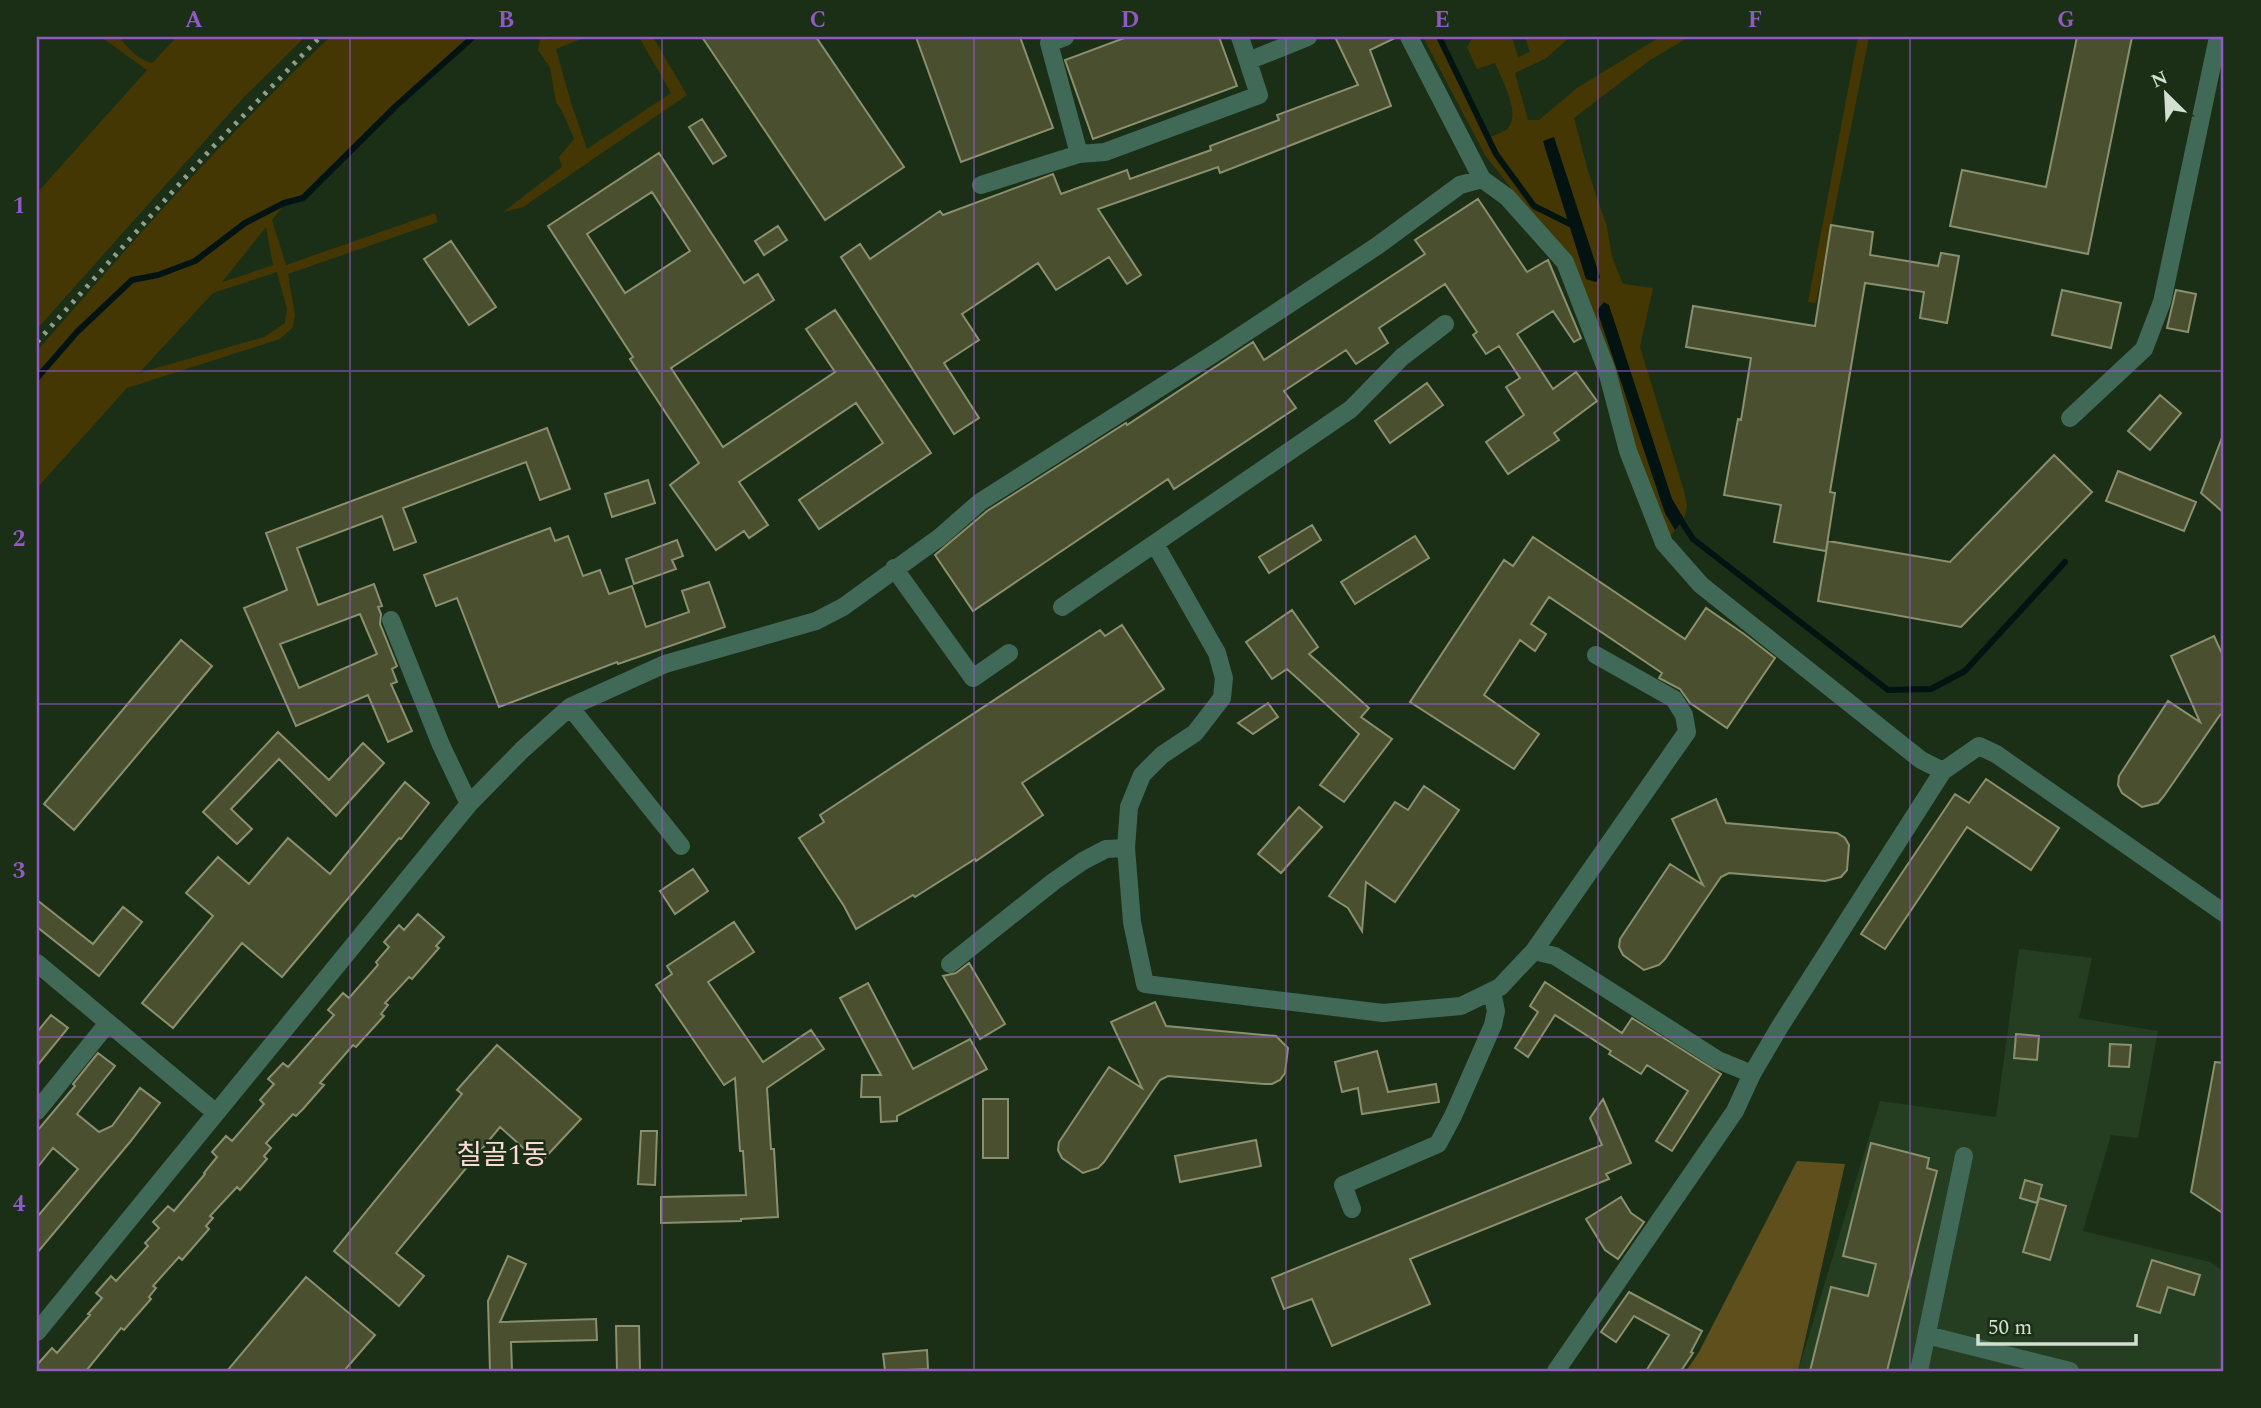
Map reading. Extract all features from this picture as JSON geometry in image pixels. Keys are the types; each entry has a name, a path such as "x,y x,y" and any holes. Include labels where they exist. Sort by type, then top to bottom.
{"street":[{"path":"1065,37 1049,43 1079,154"},
{"path":"981,185 1079,154 1105,152 1259,95 1240,37"},
{"path":"1248,61 1308,37"},
{"path":"1409,37 1482,179 1507,197 1565,262 1607,371 1628,451 1664,543 1701,585 1921,760 1943,771"},
{"path":"2070,418 2144,349 2162,302 2218,37"},
{"path":"39,1325 468,804 522,750 570,708 665,664 816,621 843,607 940,537 980,502 1355,261 1460,185 1482,179"},
{"path":"1062,607 1351,409 1402,357 1445,324"},
{"path":"1155,544 1217,653 1224,678 1222,698 1195,733 1162,755 1142,775 1129,807 1126,848 1132,922 1145,984 1383,1013 1461,1006 1500,987 1534,951 1687,732 1684,715 1674,699 1595,655"},
{"path":"894,568 973,678 1009,653"},
{"path":"391,620 441,746 468,804"},
{"path":"570,708 681,846"},
{"path":"1556,1371 1735,1111 1752,1074 1943,771 1979,746 1996,754 2224,913"},
{"path":"950,964 1083,860 1106,849 1126,848"},
{"path":"1534,951 1555,956 1718,1060 1752,1074"},
{"path":"37,963 216,1113"},
{"path":"1352,1209 1343,1185 1438,1144 1493,1025 1496,1011 1492,991"},
{"path":"37,1111 108,1023"},
{"path":"1919,1371 1964,1156"},
{"path":"1927,1335 2070,1371"}],"shaded area":[{"path":"101,37 124,37 121,39 131,50 152,63 177,37 305,37 244,97 37,329 37,193 147,70"},
{"path":"330,37 470,37 396,104 302,197 283,202 244,222 194,259 157,273 132,278 76,331 37,376 37,351 216,151"},
{"path":"541,37 548,37 549,40 557,37 586,37 556,49 587,149 671,93 639,37 653,37 687,95 523,207 503,212 562,167 559,157 574,139 556,102 550,68 538,50"},
{"path":"1423,37 1437,37 1494,154 1533,207 1570,225 1586,279 1596,282 1543,142 1568,221 1535,205 1497,153 1490,137 1506,130 1511,124 1510,98 1495,63 1477,69 1467,47 1473,37 1512,37 1518,57 1530,52 1525,37 1570,37 1545,59 1515,73 1528,120 1539,120 1577,88 1660,37 1689,37 1650,60 1574,118 1607,227 1612,257 1623,284 1653,288 1640,347 1684,491 1687,505 1684,519 1672,499 1597,310 1665,513 1675,530 1669,537 1658,520 1571,264 1485,155"},
{"path":"1858,37 1869,37 1816,303 1808,302"},
{"path":"1554,137 1600,277 1596,282 1586,279 1543,141"},
{"path":"284,205 272,220 286,265 435,213 438,222 288,274 295,315 293,327 280,339 127,388 37,488 37,380 78,333 133,282 158,277 195,262 246,225","holes":["266,227 273,265 223,282 223,281","277,272 287,309 285,323 264,337 139,373 213,293"]},
{"path":"1604,302 1609,305 1672,499 1684,519 1675,530 1665,513 1597,310"},
{"path":"2019,949 2092,958 2079,1018 2158,1031 2138,1138 2111,1135 2083,1231 2210,1262 2224,1272 2224,1371 1798,1371 1880,1101 1996,1117"},
{"path":"1797,1161 1845,1164 1798,1371 1686,1371 1699,1352"}],"building":[{"path":"702,37 816,37 904,167 825,220"},
{"path":"916,37 1020,37 1053,128 961,162"},
{"path":"1127,37 1219,37 1237,86 1093,139 1065,60"},
{"path":"1335,37 1397,37 1370,50 1391,106 1220,173 1218,167 1098,209 1141,275 1127,284 1109,257 1056,290 1038,263 962,314 979,340 944,363 979,418 954,434 841,257 860,244 870,259 940,211 943,215 1053,174 1061,194 1127,170 1130,179 1211,150 1210,146 1279,120 1277,115 1358,85"},
{"path":"2077,37 2132,37 2088,254 1950,226 1962,170 2046,187"},
{"path":"702,119 726,156 713,164 689,127"},
{"path":"659,153 744,283 758,274 774,300 671,368 723,447 835,372 806,329 835,310 931,453 819,529 799,500 883,443 856,403 739,482 768,525 749,538 744,531 716,550 670,485 699,463 630,359 633,357 548,226","holes":["652,192 690,251 625,293 587,234"]},
{"path":"1478,199 1527,272 1548,260 1581,338 1574,342 1553,311 1517,334 1553,389 1576,372 1597,401 1554,433 1559,440 1508,474 1486,442 1524,415 1506,387 1520,378 1499,346 1486,354 1473,335 1477,332 1445,284 1379,328 1388,343 1356,364 1346,350 1284,391 1296,408 1174,489 1168,479 973,611 935,555 987,511 1126,423 1127,425 1253,342 1264,360 1425,254 1415,240"},
{"path":"1831,225 1873,232 1870,255 1938,266 1941,253 1959,256 1947,323 1920,318 1924,292 1865,283 1830,492 1835,493 1826,551 1774,542 1781,505 1724,495 1738,419 1741,420 1751,358 1686,347 1693,306 1815,326"},
{"path":"778,226 787,240 764,255 755,241"},
{"path":"451,241 496,307 469,325 424,259"},
{"path":"2062,290 2121,303 2111,348 2052,335"},
{"path":"2176,290 2196,294 2188,332 2167,328"},
{"path":"1427,383 1443,405 1390,443 1375,421"},
{"path":"2160,395 2181,413 2150,450 2128,431"},
{"path":"547,428 570,489 540,500 526,462 403,508 416,542 394,550 382,516 297,548 318,605 374,584 382,606 378,607 381,614 380,624 397,666 392,669 397,682 391,684 412,731 388,742 368,695 296,726 244,608 287,590 266,533","holes":["360,614 377,654 299,688 280,644"]},
{"path":"2224,436 2224,513 2201,493"},
{"path":"2054,455 2092,492 1961,627 1818,601 1828,541 1950,562"},
{"path":"2118,471 2196,502 2184,531 2106,501"},
{"path":"648,480 655,503 612,517 605,494"},
{"path":"1312,525 1321,540 1269,573 1259,557"},
{"path":"550,528 555,541 568,536 583,576 600,570 609,594 632,586 646,627 689,612 682,591 709,582 725,627 618,664 617,662 499,707 457,598 436,606 424,575"},
{"path":"1415,536 1429,558 1355,604 1341,582"},
{"path":"1533,537 1685,639 1706,608 1775,658 1727,728 1690,703 1680,689 1659,678 1662,673 1549,597 1531,624 1546,634 1535,651 1520,640 1484,695 1539,734 1514,769 1410,702 1504,560 1513,566"},
{"path":"677,540 683,556 672,560 676,569 634,584 626,559"},
{"path":"1292,610 1318,647 1309,654 1369,708 1361,717 1392,739 1344,802 1320,785 1359,734 1287,669 1272,679 1246,642"},
{"path":"1122,625 1164,689 1022,783 1043,815 976,861 975,859 915,897 913,895 856,929 799,838 824,822 820,815 1100,630 1105,636"},
{"path":"2214,636 2224,658 2224,712 2158,803 2142,807 2122,793 2118,785 2119,776 2168,701 2200,722 2171,656"},
{"path":"181,640 212,666 74,830 44,804"},
{"path":"1268,703 1278,717 1253,734 1238,723"},
{"path":"278,732 329,780 363,743 384,763 336,816 279,759 231,809 252,829 237,844 203,812"},
{"path":"1986,779 2059,828 2031,870 1967,827 1885,949 1861,934 1955,794 1969,803"},
{"path":"405,782 429,803 282,977 242,943 173,1028 142,1003 213,916 186,893 218,857 249,884 288,838 330,874"},
{"path":"1424,786 1459,810 1395,902 1366,882 1362,931 1348,908 1329,896 1395,802 1408,810"},
{"path":"1716,799 1726,823 1837,833 1845,838 1849,845 1847,870 1841,877 1825,881 1729,873 1721,877 1665,959 1659,965 1644,970 1623,955 1619,947 1620,939 1670,864 1703,885 1672,819"},
{"path":"1299,807 1322,827 1281,873 1258,854"},
{"path":"693,869 708,891 675,914 660,891"},
{"path":"37,900 93,944 123,907 142,922 99,976 37,927"},
{"path":"418,914 444,937 436,946 439,948 412,979 409,977 385,1003 388,1005 381,1014 384,1016 356,1047 353,1045 320,1083 324,1085 303,1109 296,1116 293,1114 266,1143 271,1148 264,1156 267,1159 240,1190 237,1187 210,1216 213,1218 206,1226 209,1229 182,1260 179,1257 153,1286 156,1288 149,1297 151,1299 124,1330 121,1328 86,1371 37,1371 37,1365 52,1348 57,1353 90,1315 88,1314 102,1298 96,1293 111,1276 116,1281 148,1246 145,1243 159,1228 153,1222 168,1206 174,1211 217,1157 212,1152 226,1136 232,1141 264,1104 260,1100 274,1084 268,1079 283,1063 288,1067 334,1015 328,1010 343,993 349,998 378,965 376,962 389,947 384,942 399,925 404,930"},
{"path":"734,922 754,952 708,982 763,1062 811,1030 824,1049 767,1088 778,1217 661,1223 661,1197 746,1195 735,1078 724,1085 656,985 672,974 667,966"},
{"path":"969,963 1005,1024 980,1039 943,976 956,973"},
{"path":"1545,982 1622,1033 1632,1018 1721,1074 1672,1151 1656,1141 1688,1091 1647,1065 1641,1074 1555,1015 1528,1057 1515,1048 1538,1012 1530,1006"},
{"path":"868,983 913,1069 970,1039 987,1069 897,1116 897,1121 881,1122 880,1097 861,1097 862,1075 881,1075 840,998"},
{"path":"1155,1002 1166,1026 1276,1036 1288,1048 1285,1073 1280,1080 1272,1084 1168,1076 1160,1080 1104,1162 1098,1168 1083,1173 1062,1158 1058,1150 1059,1142 1109,1067 1142,1088 1111,1022"},
{"path":"51,1015 68,1028 37,1066 37,1032"},
{"path":"2016,1034 2039,1036 2037,1060 2014,1058"},
{"path":"2110,1044 2131,1045 2129,1067 2109,1066"},
{"path":"497,1045 581,1119 540,1163 500,1127 396,1253 424,1276 399,1306 334,1251 462,1094 457,1090"},
{"path":"1377,1051 1388,1092 1436,1084 1439,1102 1362,1114 1358,1088 1342,1092 1335,1062"},
{"path":"98,1053 115,1066 77,1114 99,1132 112,1126 140,1088 160,1103 37,1253 37,1217 78,1169 53,1148 37,1168 37,1131 75,1086 73,1084"},
{"path":"2215,1062 2224,1063 2224,1214 2191,1192"},
{"path":"983,1099 1008,1099 1008,1158 983,1158"},
{"path":"1603,1099 1631,1163 1606,1174 1609,1179 1410,1259 1430,1304 1332,1346 1312,1299 1284,1309 1272,1278 1602,1145 1590,1118"},
{"path":"641,1131 657,1131 655,1185 638,1184"},
{"path":"1256,1140 1261,1166 1180,1182 1175,1156"},
{"path":"1871,1143 1929,1158 1927,1168 1937,1171 1887,1371 1810,1371 1831,1287 1868,1296 1876,1264 1843,1256"},
{"path":"2025,1180 2042,1185 2037,1203 2020,1198"},
{"path":"1621,1197 1631,1213 1644,1222 1618,1259 1605,1250 1586,1219"},
{"path":"2039,1198 2066,1206 2050,1260 2023,1252"},
{"path":"508,1256 526,1264 500,1322 596,1319 597,1340 511,1342 512,1371 490,1371 488,1301"},
{"path":"2152,1260 2200,1275 2194,1295 2168,1287 2160,1313 2137,1306"},
{"path":"306,1277 375,1335 344,1371 227,1371"},
{"path":"1629,1292 1702,1331 1691,1352 1693,1353 1681,1371 1646,1371 1669,1335 1634,1316 1616,1342 1601,1332"},
{"path":"616,1326 639,1326 640,1371 617,1371"},
{"path":"927,1350 928,1369 885,1371 883,1354"}],"waterway":[{"path":"37,378 77,332 132,280 158,275 195,261 245,223 284,203 303,198 397,105 473,37"},
{"path":"1439,37 1496,154 1534,206 1574,226"},
{"path":"1678,516 1693,539 1888,690 1931,689 1965,671 2065,562"}],"railway":[{"path":"37,342 211,149 320,37"}],"district":[{"name":"칠골1동","path":"502,1155"}]}
